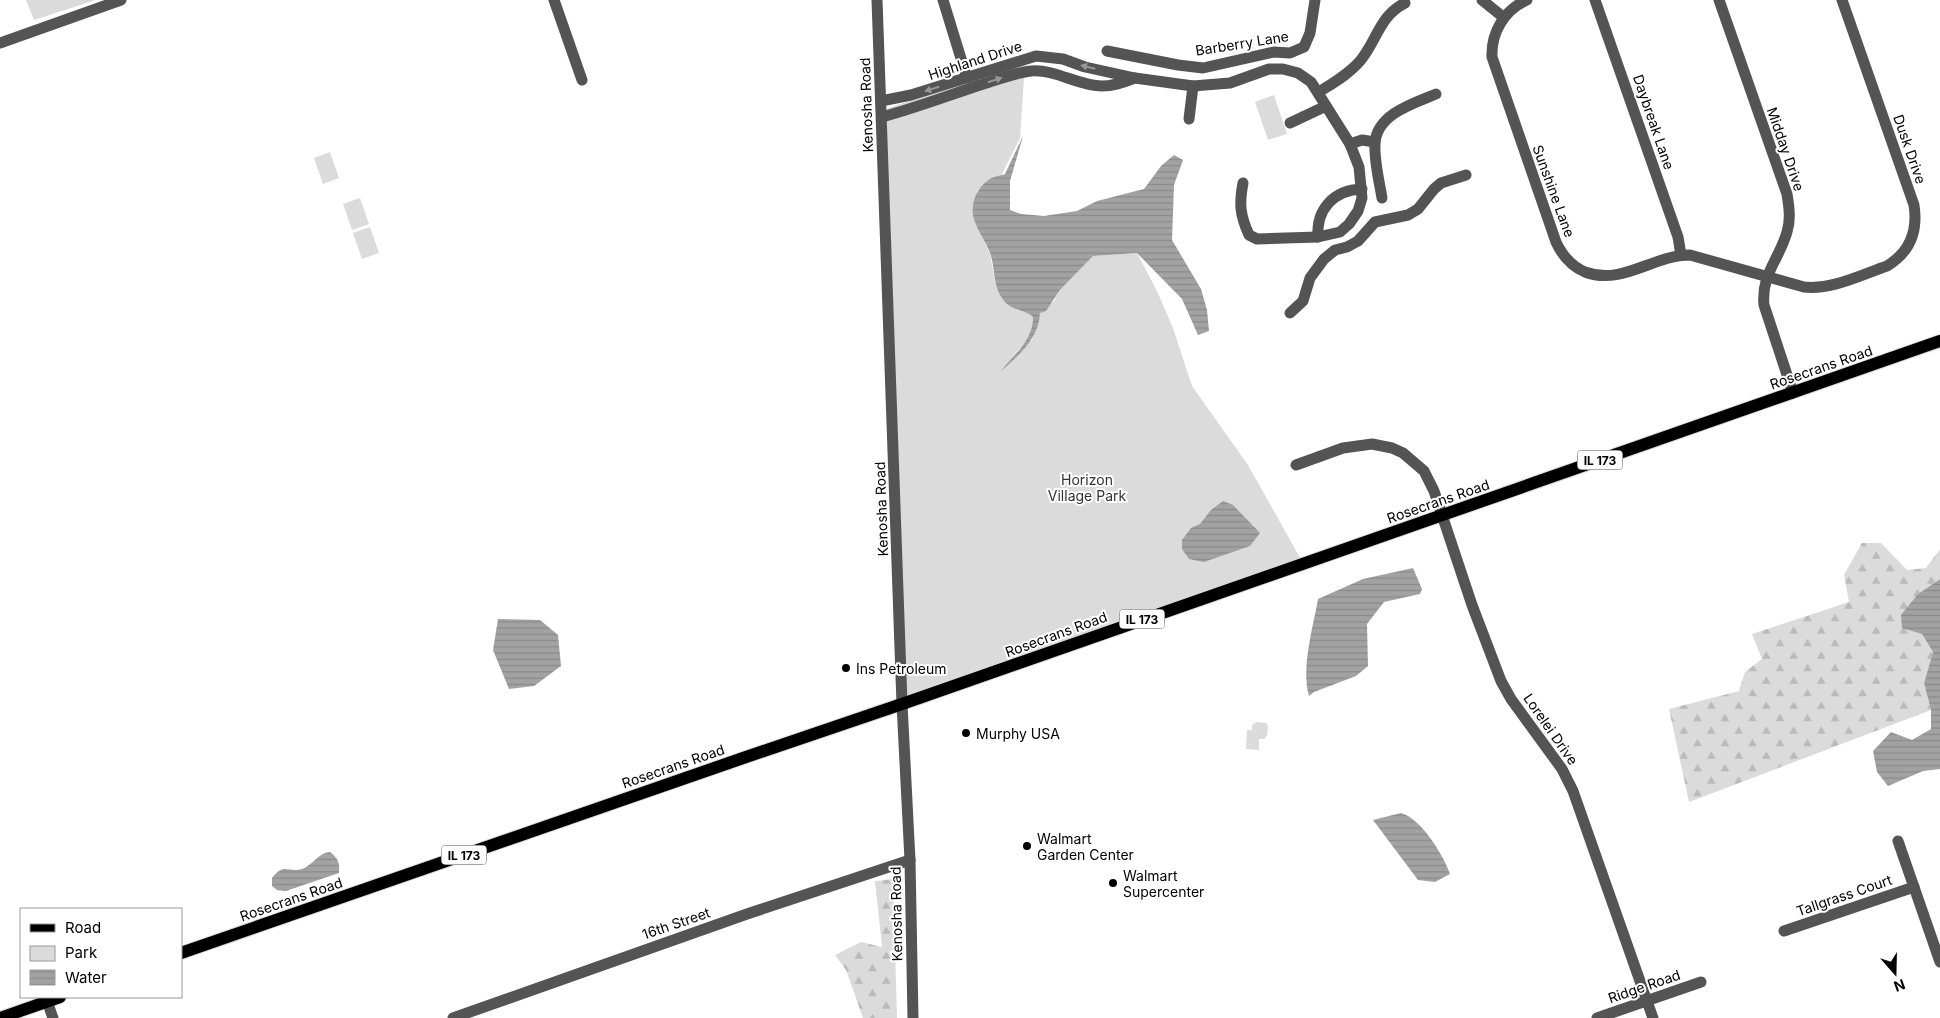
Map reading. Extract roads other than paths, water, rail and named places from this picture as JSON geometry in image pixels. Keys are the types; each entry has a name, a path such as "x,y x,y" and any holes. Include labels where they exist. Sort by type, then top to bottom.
{"main road":[{"name":"Rosecrans Road","path":"182,953 902,704 1940,341"},
{"path":"0,1018 57,998"}],"street":[{"path":"0,42 121,0"},
{"path":"554,0 582,80"},
{"name":"Kenosha Road","path":"877,0 902,704 910,860 913,1018"},
{"path":"943,0 967,78"},
{"name":"Barberry Lane","path":"1107,51 1178,66 1204,68 1274,52 1290,53 1304,47 1310,33 1316,0"},
{"path":"1482,0 1503,17 1527,0"},
{"name":"Daybreak Lane","path":"1595,0 1678,237 1681,255"},
{"name":"Midday Drive","path":"1719,0 1790,207 1787,232 1766,276 1763,292 1764,305 1793,393"},
{"name":"Dusk Drive","path":"1766,276 1804,288 1827,287 1887,266 1901,255 1912,240 1916,217 1914,205 1842,0"},
{"path":"1319,92 1348,73 1359,62 1370,48 1384,19 1405,3"},
{"name":"Sunshine Lane","path":"1503,17 1492,48 1494,69 1560,251 1574,266 1588,273 1602,276 1624,274 1672,256 1681,255 1701,258 1766,276"},
{"name":"Highland Drive","path":"881,101 912,95 1036,56 1063,59 1085,67 1135,78 1193,86 1230,83 1269,69 1283,69 1298,73 1311,82 1350,144 1359,167 1362,198 1358,211 1349,224"},
{"path":"1240,60 1246,78"},
{"name":"Highland Drive","path":"882,117 912,109 1001,78 1030,72 1040,71 1056,74 1100,86 1112,86 1135,78"},
{"path":"1188,119 1193,86"},
{"path":"1382,198 1375,142 1381,126 1408,105 1436,94"},
{"path":"1290,123 1326,106"},
{"path":"1350,144 1362,140 1375,142"},
{"path":"1290,313 1303,301 1310,278 1324,259 1336,250 1347,247 1361,237 1375,222 1408,215 1418,209 1441,183 1466,175"},
{"path":"1243,183 1240,200 1241,218 1249,235 1258,239 1318,237 1340,232 1349,224 1361,237"},
{"path":"1318,237 1319,218 1328,202 1343,192 1362,189"},
{"name":"Lorelei Drive","path":"1296,465 1353,446 1372,444 1392,448 1411,458 1424,471 1434,491 1472,605 1501,681 1511,699 1562,768 1573,791 1653,1018"},
{"path":"1898,840 1940,962"},
{"name":"16th Street","path":"453,1018 747,914 910,860"},
{"name":"Tallgrass Court","path":"1784,931 1914,887"},
{"name":"Ridge Road","path":"1597,1018 1701,982"},
{"path":"48,1001 53,1018"}],"water":[{"path":"1023,136 1010,181 1010,210 1021,214 1044,216 1077,211 1097,201 1144,189 1161,166 1174,155 1183,160 1174,185 1172,240 1201,289 1207,310 1209,331 1198,335 1182,299 1137,253 1093,256 1060,290 1046,311 1040,313 1039,322 1032,339 1000,372 1026,340 1030,333 1033,317 1009,306 998,291 990,253 973,217 973,205 976,194 983,185 991,178 1005,174"},
{"path":"1223,501 1233,505 1260,533 1250,546 1204,562 1189,559 1182,549 1182,540 1191,528 1200,524 1211,510"},
{"path":"1413,568 1422,589 1420,594 1384,602 1367,624 1368,666 1356,676 1314,692 1309,696 1306,673 1307,660 1318,599 1363,579"},
{"path":"1940,579 1940,769 1923,771 1888,786 1877,772 1873,751 1891,732 1912,740 1931,729 1931,710 1924,683 1933,652 1922,634 1902,628 1901,615 1918,594"},
{"path":"498,619 540,620 558,635 561,666 534,686 509,689 493,650"},
{"path":"1401,813 1417,822 1424,830 1437,848 1450,874 1435,882 1418,880 1373,820"},
{"path":"330,852 338,861 339,873 286,891 277,890 272,886 272,878 280,870 302,869 322,855"}],"place":[{"name":"Ins Petroleum","path":"846,668"},
{"name":"Murphy USA","path":"966,733"},
{"name":"Walmart Garden Center","path":"1027,846"},
{"name":"Walmart Supercenter","path":"1113,883"}],"park label":[{"name":"Horizon Village Park","path":"1087,488"}]}
